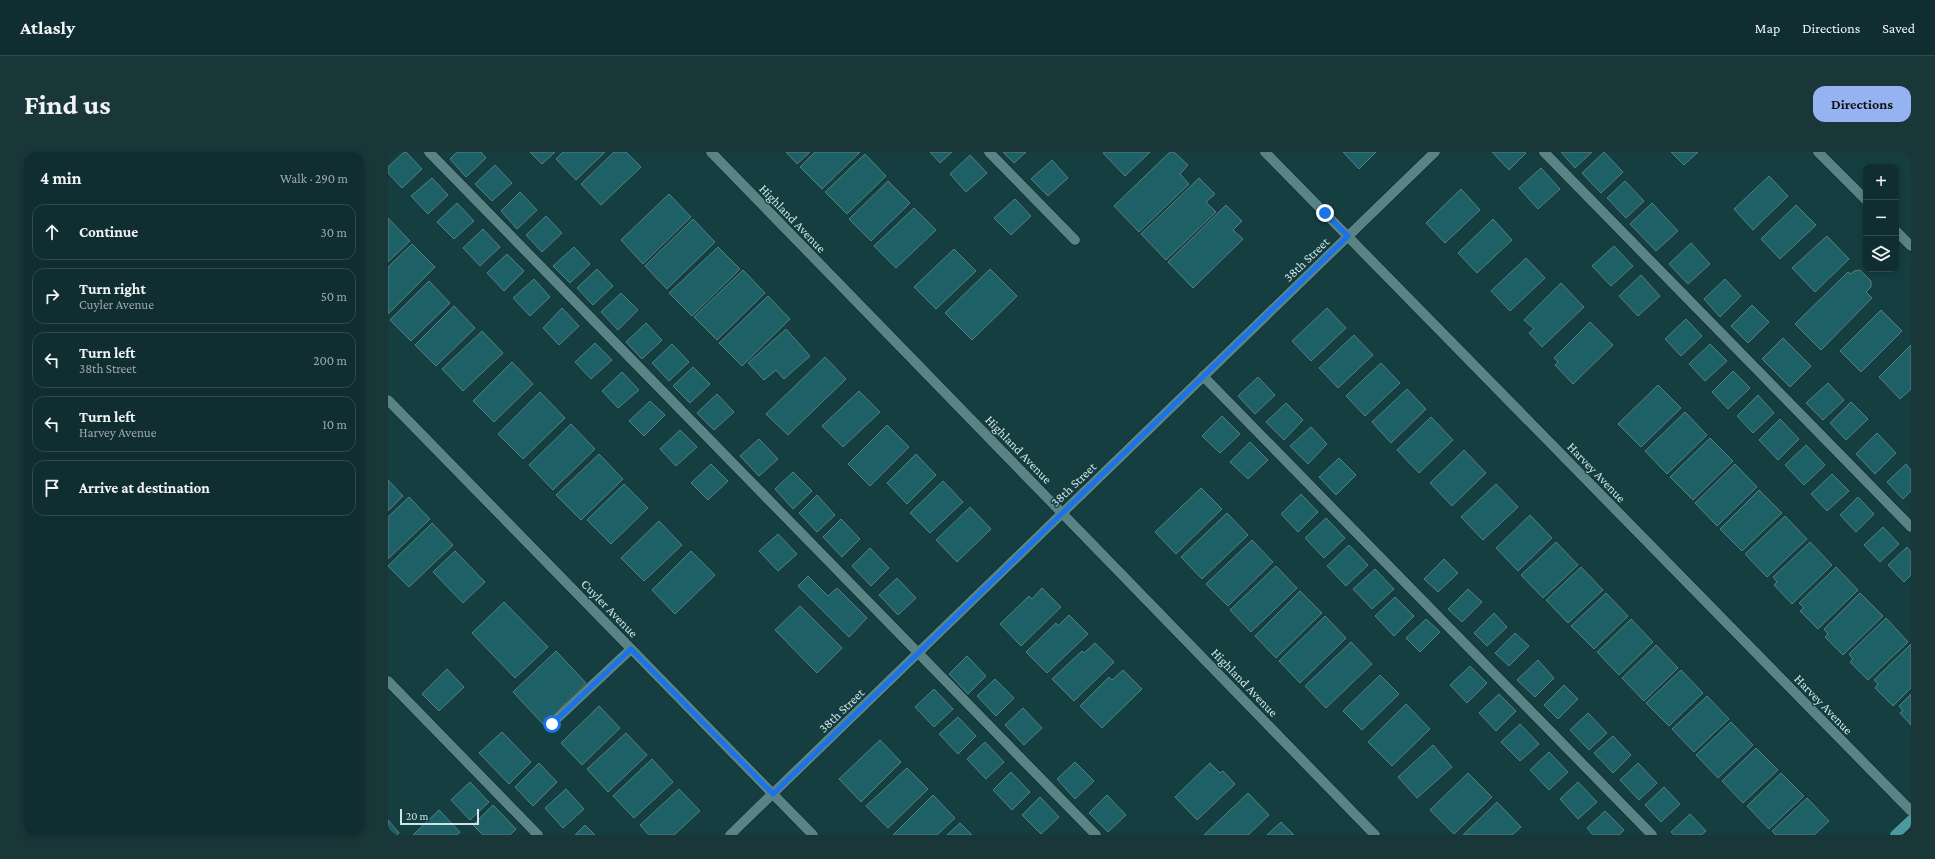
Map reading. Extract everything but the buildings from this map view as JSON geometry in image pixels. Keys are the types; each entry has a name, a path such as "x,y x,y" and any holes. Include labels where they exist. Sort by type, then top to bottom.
{"main road":[{"path":"1895,835 1911,820"}],"street":[{"path":"429,152 1096,835"},
{"name":"Highland Avenue","path":"711,152 1063,512 1375,835"},
{"path":"989,152 1075,240"},
{"name":"Harvey Avenue","path":"1265,152 1911,811"},
{"name":"38th Street","path":"730,835 919,654 1063,512 1435,152"},
{"path":"1544,152 1911,527"},
{"path":"1818,152 1863,197"},
{"path":"1899,234 1911,246"},
{"path":"1203,376 1652,835"},
{"name":"Cuyler Avenue","path":"388,400 813,835"},
{"path":"552,724 631,649"},
{"path":"388,681 538,835"}],"route":[{"path":"552,724 631,649 773,794 919,654 1063,512 1348,236 1325,213"}]}
